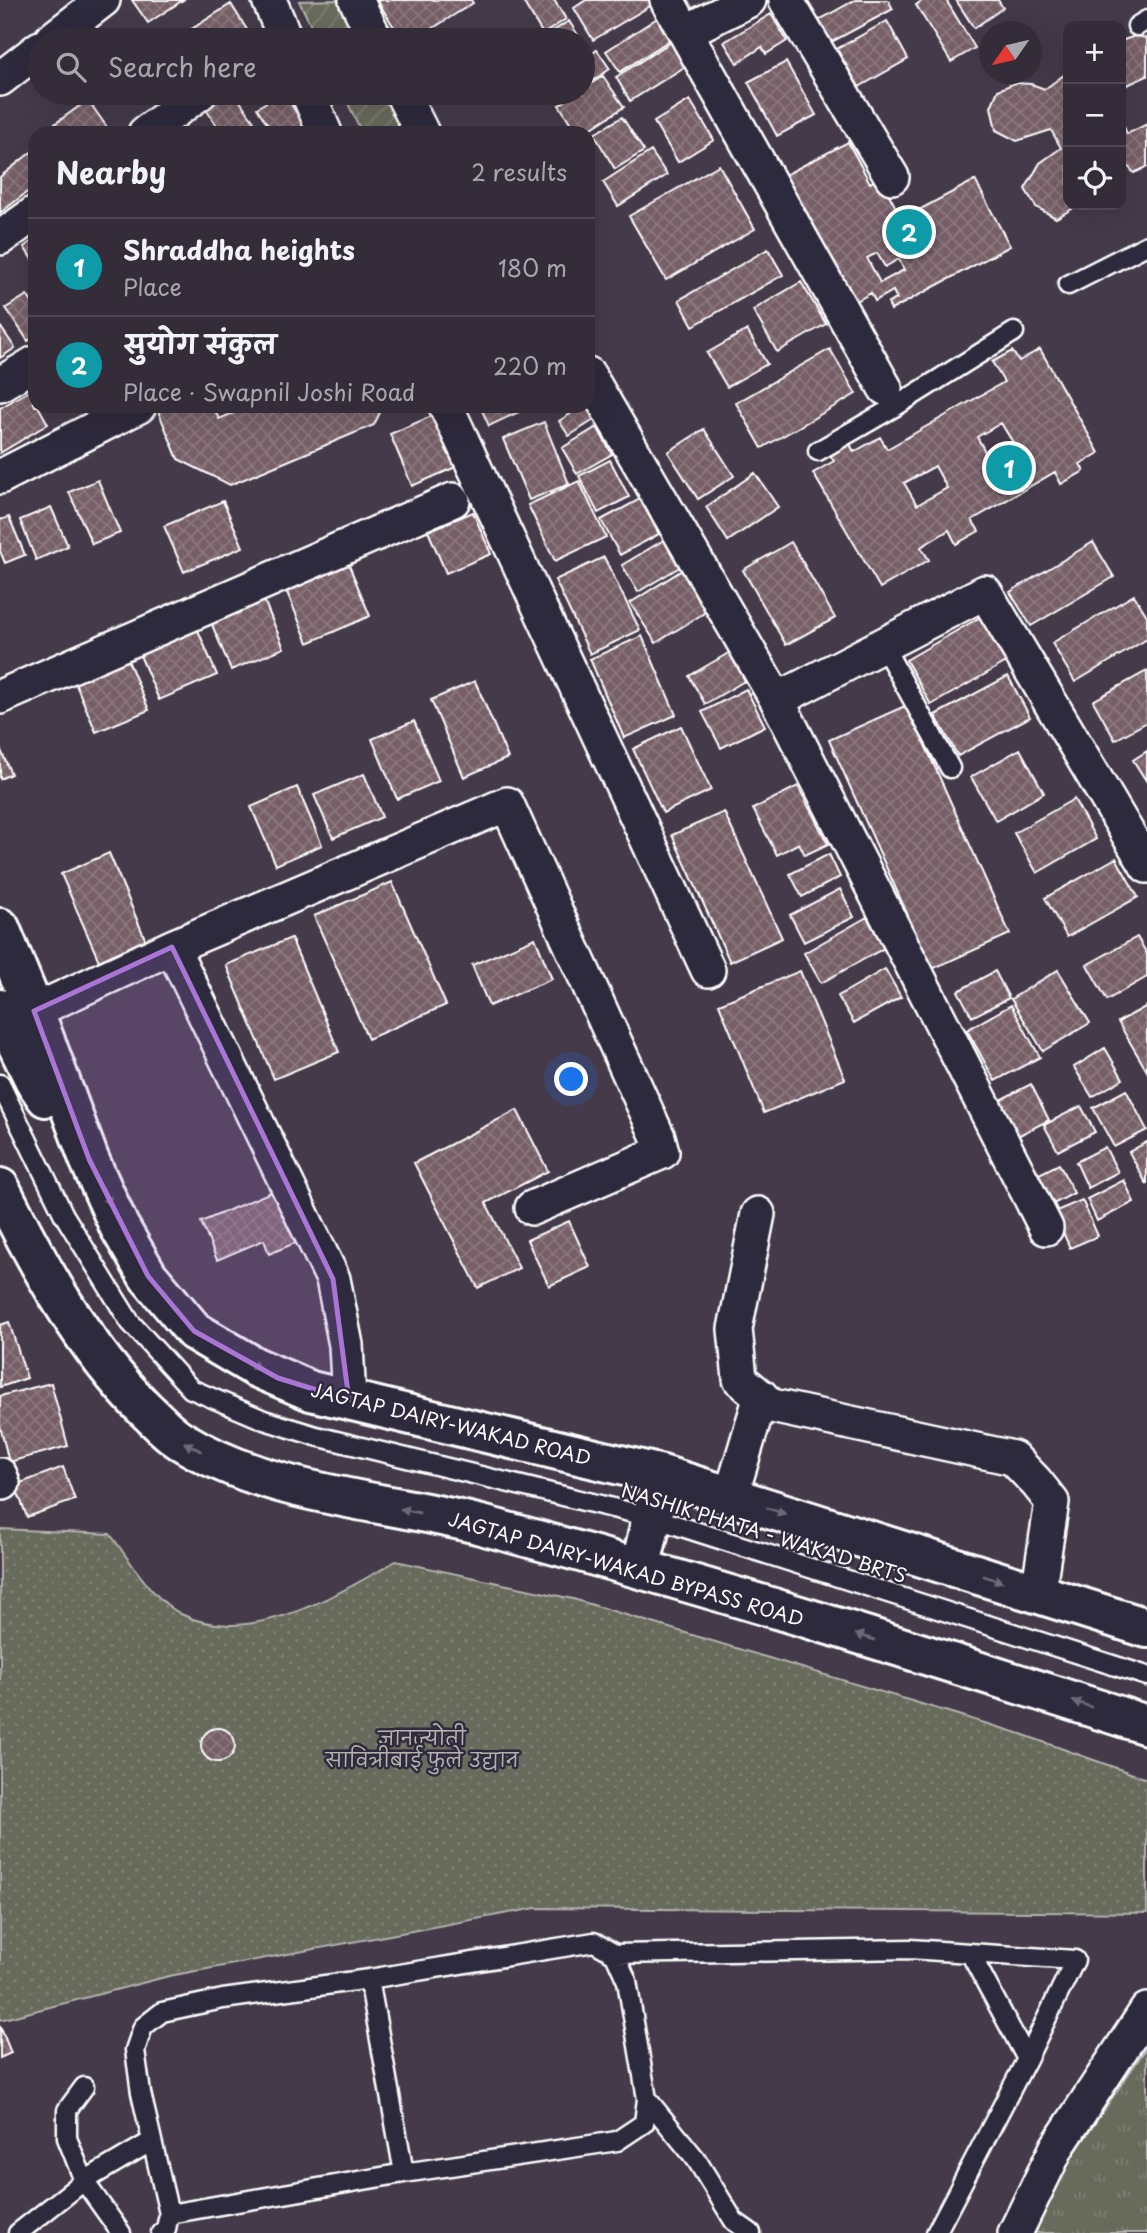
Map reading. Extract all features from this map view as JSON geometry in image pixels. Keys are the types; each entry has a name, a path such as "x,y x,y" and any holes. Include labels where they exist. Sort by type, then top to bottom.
{"main road":[{"name":"JAGTAP DAIRY-WAKAD ROAD","path":"0,928 17,1010 119,1226 148,1276 194,1331 278,1378 311,1391 662,1475 1147,1628"},
{"name":"JAGTAP DAIRY-WAKAD BYPASS ROAD","path":"0,1188 29,1248 102,1361 177,1438 239,1471 306,1491 481,1525 640,1569 1147,1725"},
{"path":"640,1569 662,1475"}],"street":[{"path":"67,28 103,0"},
{"path":"268,0 277,28"},
{"path":"356,0 370,28"},
{"path":"667,0 891,397"},
{"path":"685,32 749,0"},
{"path":"786,0 892,177"},
{"path":"0,79 28,57"},
{"path":"155,126 184,105"},
{"path":"313,105 322,126"},
{"path":"408,105 418,126"},
{"path":"0,238 28,218"},
{"path":"0,384 28,367"},
{"path":"595,386 777,700 1046,1228"},
{"path":"0,477 125,413"},
{"path":"449,413 708,970"},
{"path":"0,697 453,500"},
{"path":"777,700 985,592 1147,866"},
{"path":"17,1010 507,804 658,1137 662,1152 532,1208"},
{"path":"172,947 334,1279 346,1345 349,1400"},
{"path":"758,1214 735,1329 740,1379 772,1406 1013,1458 1052,1502 1038,1593"},
{"path":"731,1496 761,1396"},
{"path":"1015,2233 1057,2147 1147,2010"}],"lane":[{"path":"1068,285 1147,245"},
{"path":"818,451 891,397 1014,332"},
{"path":"883,645 950,768"},
{"name":"NASHIK PHATA - WAKAD BRTS","path":"0,1084 64,1215 130,1322 191,1389 264,1420 316,1437 654,1518 1147,1676"},
{"path":"161,2233 166,2229 169,2214 141,2093 135,2050 143,2027 162,2012 223,1999 369,1979 594,1942 615,1954 910,1949 1074,1960 1027,2059 936,2233"},
{"path":"970,1953 1027,2059"},
{"path":"169,2214 404,2173 617,2141 644,2123 647,2099 627,1981 615,1954"},
{"path":"369,1979 404,2173"},
{"path":"83,2087 67,2110 67,2138 84,2181 121,2233"},
{"path":"647,2099 696,2159 730,2227 751,2233"},
{"path":"18,2233 84,2181 152,2141"}],"highlighted area":[{"path":"172,947 333,1279 349,1400 278,1378 194,1331 148,1276 89,1159 34,1011"}],"green space":[{"path":"339,0 352,28 312,28 299,1"},
{"path":"349,105 389,105 399,126 359,126"},
{"name":"ज्ञानज्योती सावित्रीबाई फुले उद्यान","path":"0,1529 110,1534 160,1598 181,1614 207,1623 235,1625 292,1613 320,1602 396,1561 573,1599 1021,1734 1147,1779 1147,1913 536,1908 169,1976 0,2020"},
{"path":"1147,2047 1147,2233 1020,2233"}],"building":[{"path":"132,0 183,0 148,23"},
{"path":"377,0 471,0 473,3 433,28 394,28"},
{"path":"522,0 554,0 566,19 552,28 539,28"},
{"path":"586,0 654,0 655,3 595,39 595,28 586,28 574,8"},
{"path":"855,0 888,0 893,9 826,45 814,23"},
{"path":"923,0 946,0 975,48 951,62 916,5"},
{"path":"956,0 998,0 1003,8 984,21 979,21 974,28"},
{"path":"231,4 246,28 193,28"},
{"path":"771,14 787,41 766,54 762,47 737,63 724,42"},
{"path":"662,15 676,36 620,72 606,51"},
{"path":"569,21 573,28 558,28"},
{"path":"887,21 908,59 859,87 837,49"},
{"path":"1135,36 1147,38 1147,76 1126,86 1126,84 1126,39"},
{"path":"671,42 686,66 630,101 616,77"},
{"path":"597,50 610,69 595,79"},
{"path":"786,62 816,115 777,136 748,82"},
{"path":"603,76 624,107 595,126 572,126 559,105 595,105 595,81"},
{"path":"1063,76 1063,210 1070,210 1056,218 1036,207 1025,189 1040,163 1061,148 1051,130 1017,141 996,130 991,107 998,90 1013,84 1031,84 1045,89"},
{"path":"690,100 714,140 678,162 654,122"},
{"path":"81,105 91,105 106,126 52,126"},
{"path":"203,105 243,105 254,121 247,126 217,126"},
{"path":"262,105 292,105 305,126 268,126 257,108"},
{"path":"622,117 644,151 615,169 595,133"},
{"path":"1147,124 1147,167 1134,173 1127,165 1126,132 1127,134"},
{"path":"848,142 870,183 880,178 902,219 975,180 1010,246 891,310 888,303 897,299 893,291 875,301 871,293 853,303 785,175","holes":["877,253 885,267 899,259 904,270 880,283 867,258"]},
{"path":"651,151 667,175 618,206 603,182"},
{"path":"28,155 28,191 0,213 0,177"},
{"path":"719,165 755,229 666,280 629,216"},
{"path":"768,249 783,275 693,326 679,300"},
{"path":"801,282 826,324 777,352 753,310"},
{"path":"28,296 28,341 6,308"},
{"path":"0,326 15,348 0,358"},
{"path":"747,330 767,364 727,387 707,353"},
{"path":"830,349 856,394 762,448 736,403"},
{"path":"1040,349 1099,453 1080,464 1084,471 1061,484 1055,472 972,520 979,531 956,544 949,530 921,547 929,560 880,588 813,473 834,461 830,455 850,444 854,452 880,437 887,449 1004,382 992,362 1012,351 1019,361","holes":["1001,423 1015,446 990,460 977,437","935,466 947,488 917,505 904,483"]},
{"path":"28,392 28,413 42,413 48,424 0,453 0,408"},
{"path":"159,413 216,413 219,419 233,413 380,413 374,425 230,485 178,459"},
{"path":"483,413 516,413 489,426"},
{"path":"572,413 593,413 597,418 569,436 559,421"},
{"path":"434,415 456,467 412,486 390,434"},
{"path":"544,422 569,484 529,500 503,439"},
{"path":"597,427 612,454 577,474 562,448"},
{"path":"704,429 734,476 698,499 668,452"},
{"path":"610,460 629,497 598,513 579,476"},
{"path":"755,473 778,507 728,541 706,507"},
{"path":"98,480 120,533 92,544 69,492"},
{"path":"579,481 606,537 555,561 528,505"},
{"path":"640,499 659,534 620,555 601,520"},
{"path":"223,501 243,547 184,572 164,526"},
{"path":"51,507 68,546 36,560 20,520"},
{"path":"473,512 491,554 446,573 428,531"},
{"path":"9,517 25,555 5,563 0,551 0,520"},
{"path":"667,538 683,565 638,592 622,565"},
{"path":"791,542 835,618 786,645 743,570"},
{"path":"1093,542 1114,577 1031,626 1010,592"},
{"path":"604,557 640,630 590,654 555,580"},
{"path":"346,558 370,616 308,643 284,585"},
{"path":"684,569 709,610 656,643 630,603"},
{"path":"1134,595 1147,616 1147,639 1075,682 1052,643"},
{"path":"263,598 284,648 231,670 210,620"},
{"path":"984,615 1010,660 931,705 906,660"},
{"path":"197,628 217,675 159,700 139,653"},
{"path":"642,636 676,715 624,738 590,659"},
{"path":"732,651 748,679 705,704 689,676"},
{"path":"127,658 149,710 96,732 74,680"},
{"path":"1147,671 1147,722 1115,740 1093,701"},
{"path":"1008,676 1030,717 958,756 935,715"},
{"path":"475,681 508,758 464,777 431,700"},
{"path":"746,689 765,726 721,748 702,712"},
{"path":"907,705 1010,934 932,969 829,740"},
{"path":"414,721 439,781 397,799 372,739"},
{"path":"681,726 711,790 663,813 633,749"},
{"path":"0,748 11,774 0,779"},
{"path":"1020,749 1044,793 996,821 971,777"},
{"path":"1147,751 1147,782 1133,760"},
{"path":"364,774 382,817 333,838 314,795"},
{"path":"798,786 828,844 805,855 799,843 777,855 753,809"},
{"path":"297,787 322,845 276,865 251,807"},
{"path":"1074,799 1096,839 1037,873 1014,833"},
{"path":"724,812 782,938 730,962 672,835"},
{"path":"109,853 146,941 99,961 61,874"},
{"path":"829,854 840,877 802,897 790,874"},
{"path":"1116,858 1138,897 1067,937 1045,898"},
{"path":"392,882 446,1005 368,1039 314,916"},
{"path":"840,889 854,917 804,942 790,915"},
{"path":"867,917 884,948 821,983 804,953"},
{"path":"1137,937 1147,954 1147,977 1107,1000 1087,965"},
{"path":"291,938 339,1052 274,1079 226,965"},
{"path":"535,938 552,979 489,1006 472,965"},
{"path":"885,969 901,997 854,1023 838,996"},
{"path":"1058,970 1090,1023 1043,1051 1011,999"},
{"path":"800,971 845,1079 764,1113 719,1004"},
{"path":"995,971 1009,998 972,1017 958,991"},
{"path":"1011,1005 1040,1057 995,1081 967,1030"},
{"path":"1147,1006 1147,1071 1118,1022"},
{"path":"1105,1048 1123,1079 1092,1097 1074,1067"},
{"path":"1031,1084 1049,1120 1014,1138 996,1102"},
{"path":"1126,1090 1147,1130 1114,1147 1093,1108"},
{"path":"1081,1106 1095,1132 1058,1151 1044,1125"},
{"path":"517,1110 548,1171 486,1203 519,1268 478,1288 414,1163"},
{"path":"1147,1142 1147,1185 1129,1152"},
{"path":"1105,1147 1118,1172 1088,1188 1076,1162"},
{"path":"1059,1164 1074,1193 1044,1209 1029,1179"},
{"path":"1124,1180 1134,1202 1097,1221 1087,1199"},
{"path":"278,1189 300,1241 269,1254 264,1240 217,1260 201,1222"},
{"path":"1082,1200 1098,1236 1070,1248 1054,1212"},
{"path":"569,1221 590,1267 549,1286 527,1240"},
{"path":"9,1322 27,1378 0,1387 0,1325"},
{"path":"51,1383 68,1446 9,1462 0,1426 0,1396"},
{"path":"63,1467 75,1500 27,1517 15,1485"},
{"path":"218,1728 230,1733 235,1745 230,1757 218,1762 206,1757 201,1745 206,1733"},
{"path":"0,2026 11,2053 0,2058"}],"place":[{"name":"सुयोग संकुल","path":"909,232"},
{"name":"Shraddha heights","path":"1009,468"}]}
